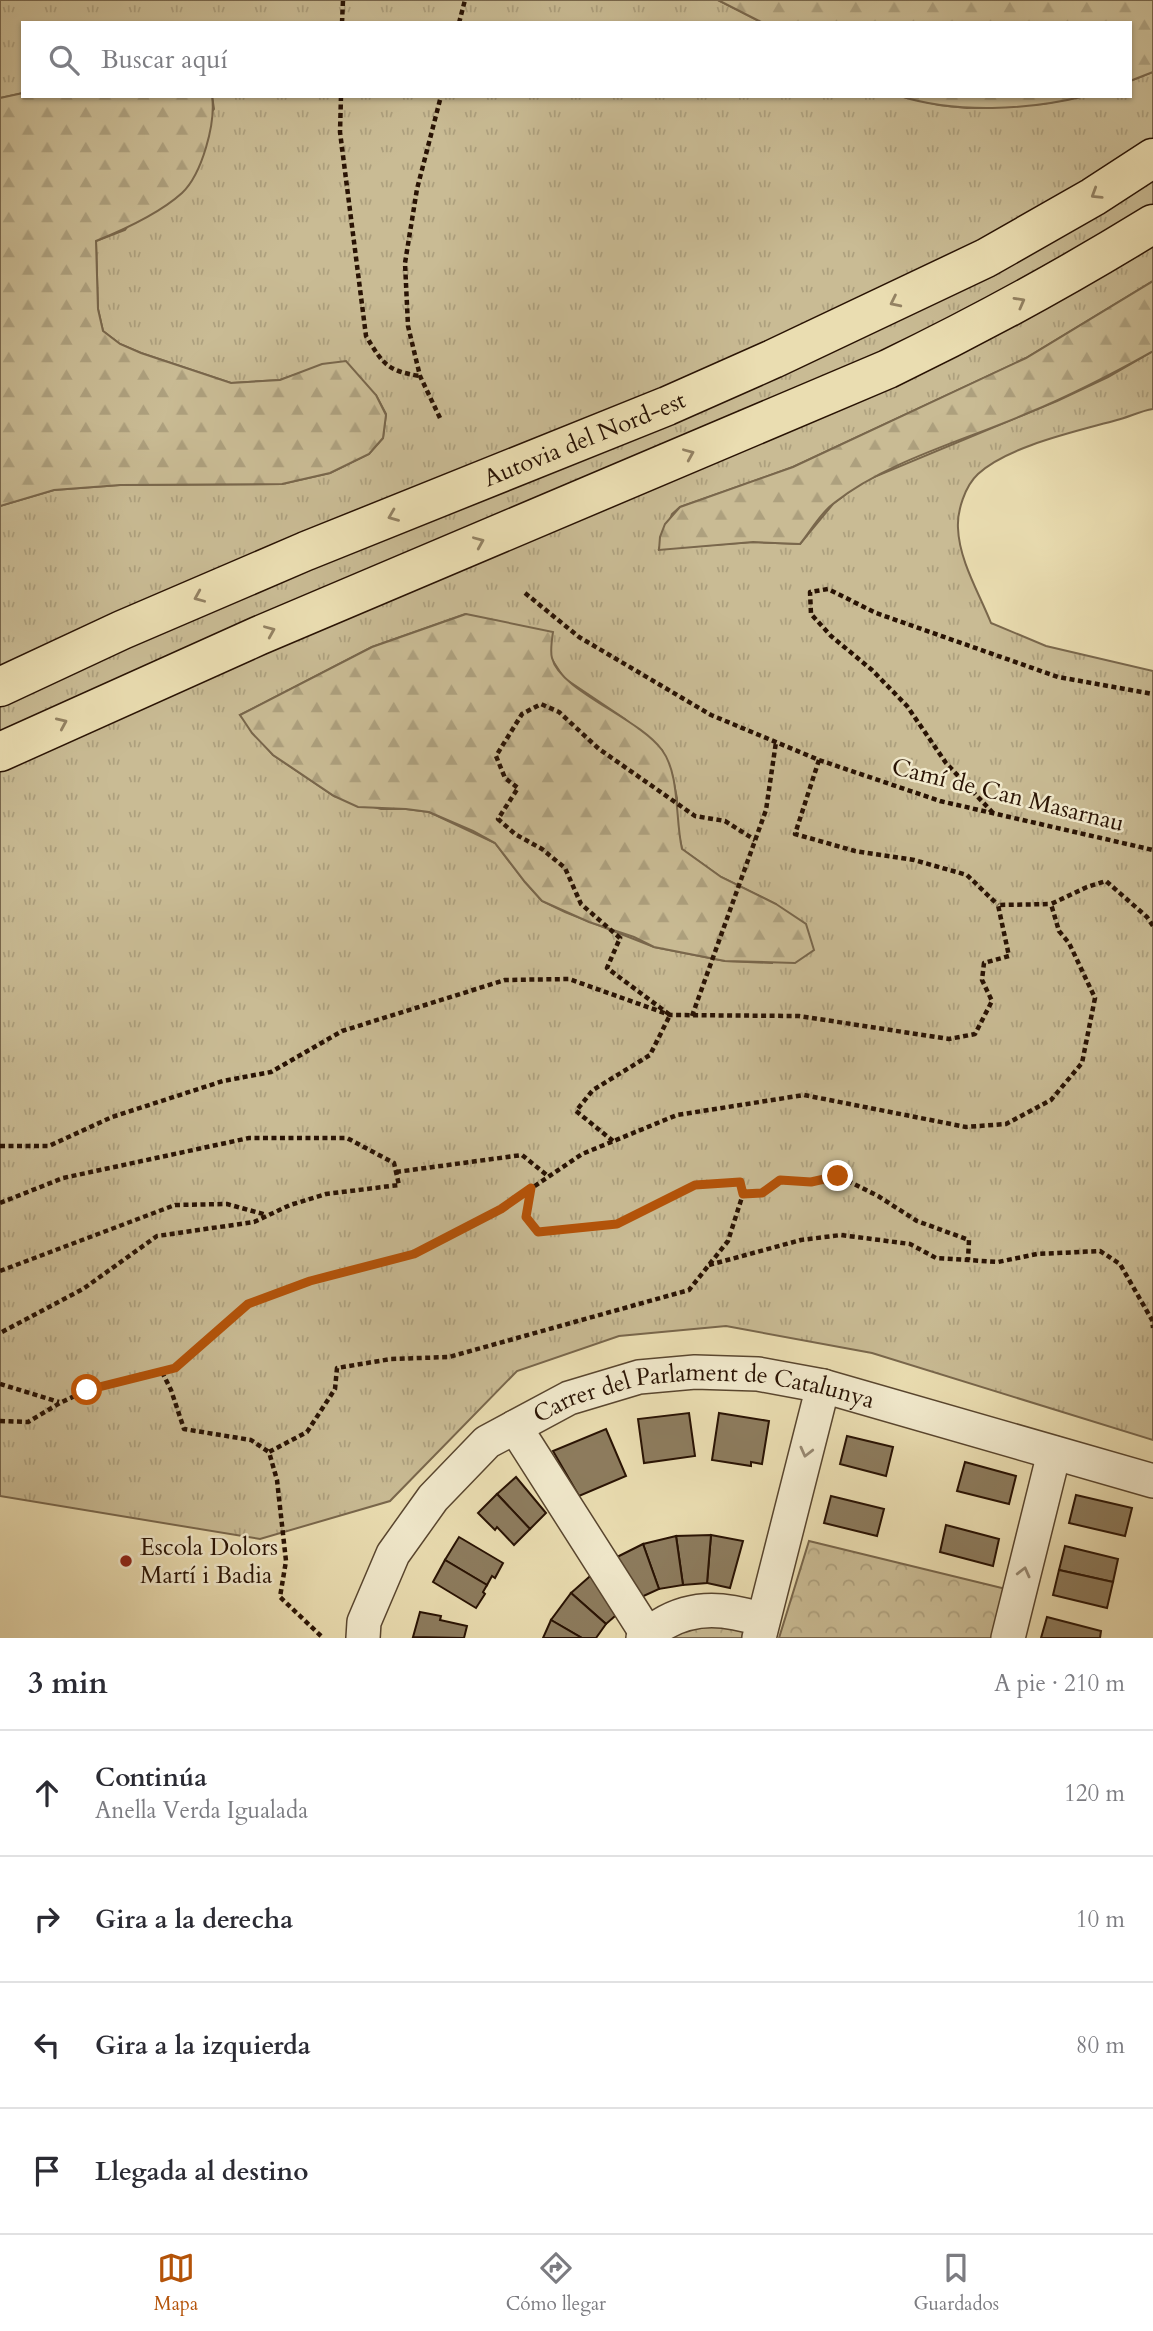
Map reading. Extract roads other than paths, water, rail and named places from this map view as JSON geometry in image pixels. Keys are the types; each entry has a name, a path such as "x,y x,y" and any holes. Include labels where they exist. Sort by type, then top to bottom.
{"highway":[{"name":"Autovia del Nord-est","path":"0,687 122,630 306,551 667,406 785,353 986,258 1093,197 1153,158"},
{"path":"0,752 258,636 888,369 984,322 1153,224"}],"street":[{"name":"Carrer del Parlament de Catalunya","path":"363,1638 364,1622 393,1554 433,1498 487,1441 569,1398 639,1377 695,1372 758,1374 823,1386 1153,1481"},
{"path":"515,1427 645,1636 673,1617 703,1609 729,1610 761,1629 823,1386"},
{"path":"1008,1638 1054,1453"}],"place":[{"name":"Escola Dolors Martí i Badia","path":"126,1561"}]}
